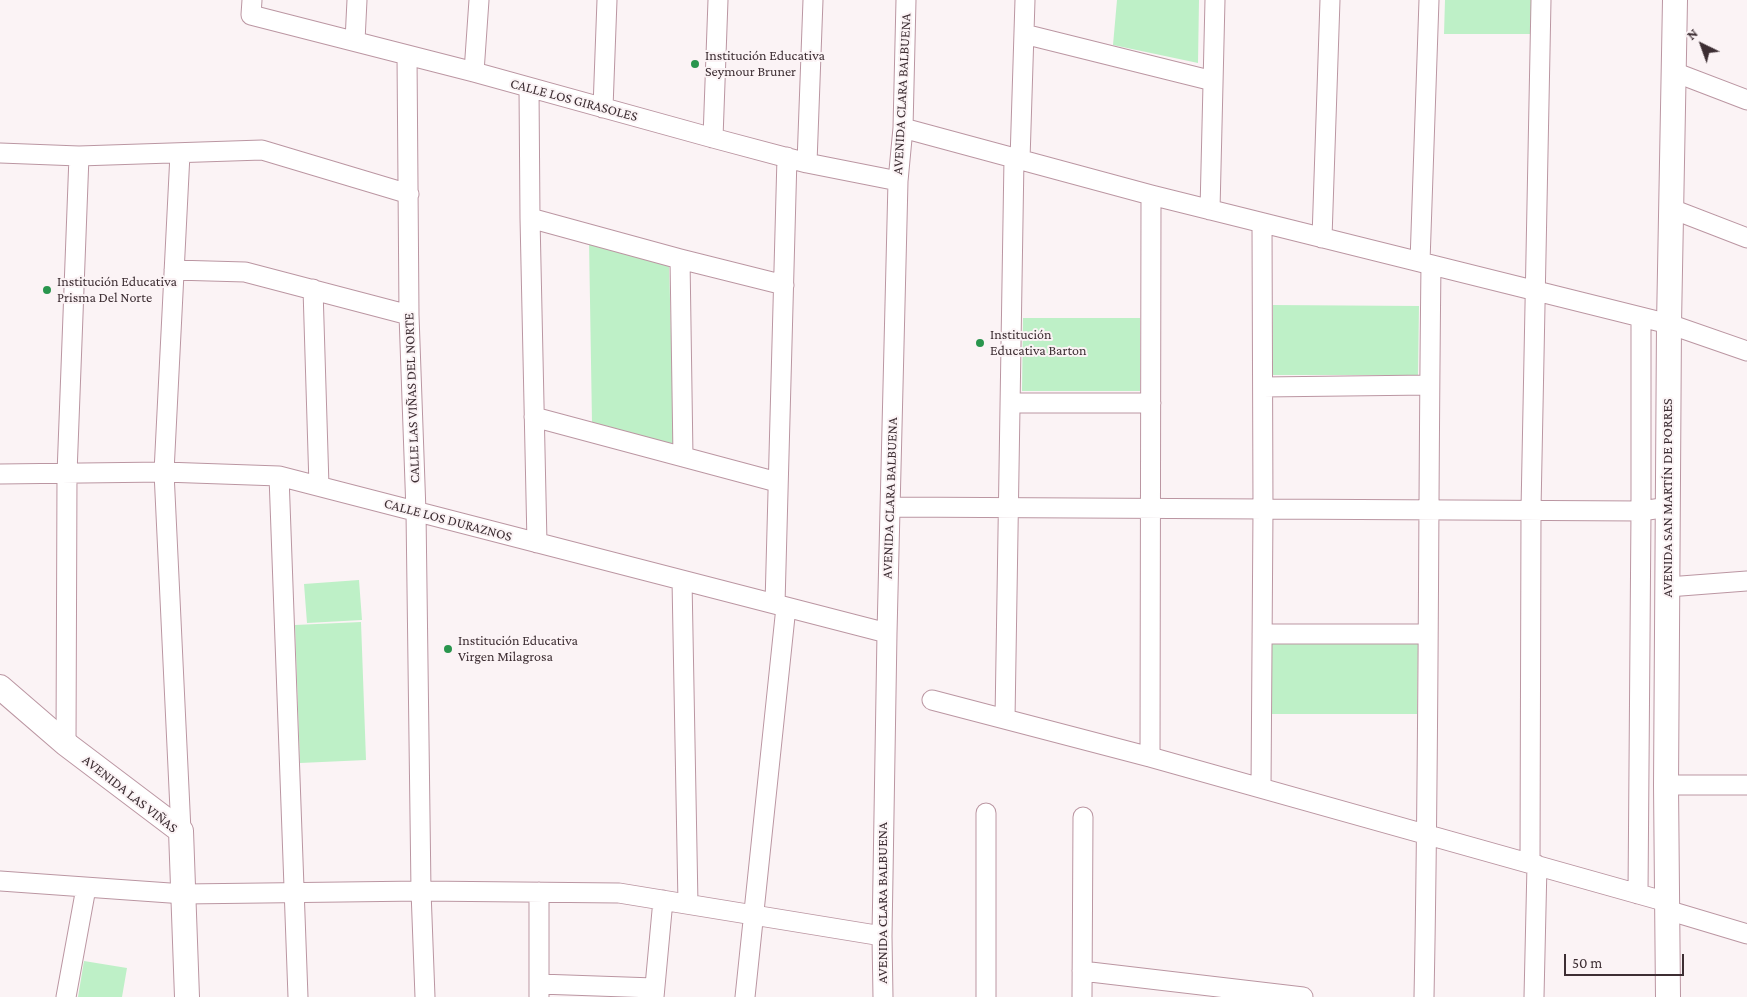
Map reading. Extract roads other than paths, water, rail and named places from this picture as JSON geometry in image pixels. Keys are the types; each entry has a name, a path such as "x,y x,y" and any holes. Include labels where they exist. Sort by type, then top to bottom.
{"street":[{"path":"355,41 357,0"},
{"path":"474,72 478,0"},
{"path":"603,108 607,0"},
{"path":"713,138 718,0"},
{"path":"807,162 813,0"},
{"name":"AVENIDA CLARA BALBUENA","path":"883,997 882,936 886,633 898,181 903,128 906,0"},
{"path":"1005,719 1010,403 1017,159 1025,0"},
{"path":"1210,210 1215,0"},
{"path":"1322,238 1330,0"},
{"path":"1424,997 1427,834 1429,385 1425,264 1429,0"},
{"path":"1534,997 1531,510 1541,0"},
{"name":"AVENIDA SAN MARTÍN DE PORRES","path":"1668,997 1666,784 1669,324 1675,0"},
{"name":"CALLE LOS GIRASOLES","path":"252,7 355,41 713,138 807,162 898,181"},
{"path":"1024,34 1213,81"},
{"name":"CALLE LAS VIÑAS DEL NORTE","path":"407,55 409,315 416,512 424,997"},
{"path":"1674,72 1747,100"},
{"path":"529,88 537,543"},
{"path":"903,128 1151,195 1669,324 1747,351"},
{"path":"0,153 79,156 262,150 409,194"},
{"path":"180,154 164,472 181,832"},
{"path":"66,744 67,474 79,156"},
{"path":"745,997 780,605 777,482 787,157"},
{"path":"1150,757 1151,195"},
{"path":"1672,209 1747,238"},
{"path":"530,218 784,285"},
{"path":"1261,788 1263,510 1262,223"},
{"path":"680,259 683,457"},
{"path":"174,270 245,272 409,315"},
{"path":"313,289 319,486"},
{"path":"1638,894 1642,511 1641,317"},
{"path":"1263,387 1429,385"},
{"path":"1010,403 1151,403"},
{"path":"534,418 777,482"},
{"name":"CALLE LOS DURAZNOS","path":"0,474 164,472 279,476 886,633"},
{"path":"279,476 298,997"},
{"path":"890,507 1642,511 1669,507"},
{"path":"682,580 688,904"},
{"path":"1668,587 1747,581"},
{"path":"1262,634 1428,634"},
{"name":"AVENIDA LAS VIÑAS","path":"0,687 66,744 181,832 187,997"},
{"path":"932,700 1150,757 1534,864 1638,894 1747,934"},
{"path":"1666,784 1747,785"},
{"path":"986,813 986,997"},
{"path":"1082,997 1083,817"},
{"path":"0,882 184,894 619,892 882,936"},
{"path":"66,997 86,888"},
{"path":"538,892 539,991 654,993 663,900"},
{"path":"1082,971 1303,997"}],"place":[{"name":"Institución Educativa Seymour Bruner","path":"695,64"},
{"name":"Institución Educativa Prisma Del Norte","path":"47,290"},
{"name":"Institución Educativa Barton","path":"980,343"},
{"name":"Institución Educativa Virgen Milagrosa","path":"448,649"}]}
